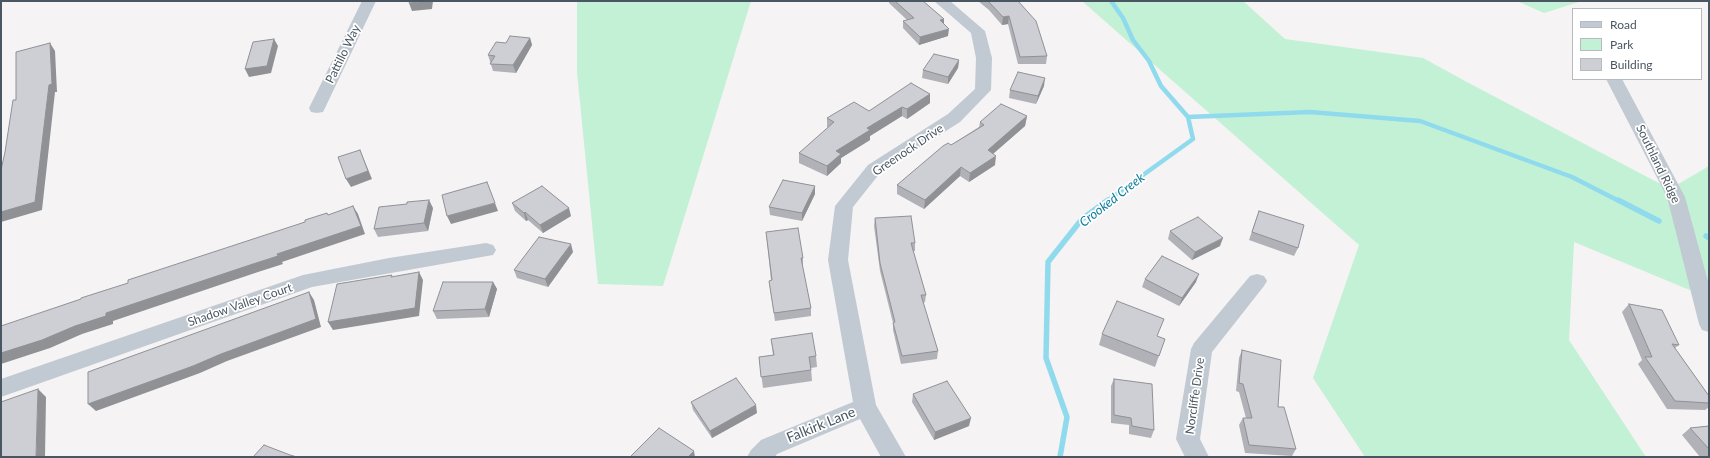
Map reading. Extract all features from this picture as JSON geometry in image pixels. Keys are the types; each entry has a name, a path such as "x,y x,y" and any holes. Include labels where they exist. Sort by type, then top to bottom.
{"street":[{"name":"Pattillo Way","path":"317,108 369,1"},
{"name":"Greenock Drive","path":"894,457 865,408 838,260 844,206 874,169 954,118 982,90 984,58 978,31 941,1"},
{"name":"Southland Ridge","path":"1615,80 1676,197 1709,324"},
{"name":"Shadow Valley Court","path":"1,388 310,280 389,265 486,250"},
{"name":"Norcliffe Drive","path":"1197,457 1188,439 1202,349 1257,282"},
{"name":"Falkirk Lane","path":"759,457 769,447 865,408"}],"green space":[{"path":"577,1 751,1 663,286 598,284 577,72"},
{"path":"1082,1 1243,1 1285,39 1423,58 1670,189 1709,166 1709,298 1574,242 1569,340 1646,457 1365,457 1313,378 1359,245"},
{"path":"1517,1 1582,1 1544,13"}],"building":[{"path":"410,1 429,1 409,3"},
{"path":"895,1 923,1 944,19 940,20 949,29 920,37 903,21 914,18"},
{"path":"988,1 1018,1 1036,21 1047,56 1020,57 1009,16 1003,17"},
{"path":"510,36 530,38 513,65 490,64 495,56 488,55 496,42 506,43"},
{"path":"274,39 267,66 245,69 253,42"},
{"path":"50,43 52,84 49,85 35,202 1,212 1,170 13,100 16,100 16,52"},
{"path":"934,54 959,60 948,77 923,70"},
{"path":"1018,72 1045,78 1038,96 1010,90"},
{"path":"911,83 930,94 907,109 902,107 867,128 870,130 836,151 841,154 827,166 799,153 834,122 827,118 854,102 869,111"},
{"path":"1001,104 1027,116 988,150 996,156 970,173 961,167 925,200 897,185 943,146 948,143 951,145 984,125 980,122"},
{"path":"360,150 368,171 346,179 338,157"},
{"path":"783,180 815,186 802,213 769,207"},
{"path":"487,182 495,203 447,216 442,195"},
{"path":"542,186 569,208 540,225 512,203"},
{"path":"429,200 424,223 374,229 379,207"},
{"path":"353,206 361,226 277,254 278,256 106,313 106,316 75,326 42,340 1,353 1,326 128,283 128,280 305,222 305,220 327,213 328,215"},
{"path":"1259,211 1304,225 1298,248 1252,232"},
{"path":"911,216 915,243 911,243 926,295 921,295 938,351 902,356 880,263 875,218"},
{"path":"1198,217 1223,238 1195,252 1170,231"},
{"path":"798,228 803,258 801,258 811,308 774,313 769,281 772,280 766,232"},
{"path":"539,237 571,244 545,279 514,270"},
{"path":"1162,256 1199,274 1182,298 1145,279"},
{"path":"419,272 415,308 328,322 337,284"},
{"path":"443,282 493,282 485,309 433,311"},
{"path":"309,292 316,319 88,404 88,372"},
{"path":"1117,301 1164,319 1157,336 1165,339 1159,356 1102,334"},
{"path":"1629,304 1662,310 1679,345 1672,344 1709,396 1709,403 1675,401 1645,357 1652,357"},
{"path":"812,333 816,356 809,357 811,370 761,377 759,357 774,355 771,339"},
{"path":"1242,350 1281,360 1278,407 1284,407 1296,449 1249,445 1243,418 1252,418 1243,384 1239,383"},
{"path":"736,378 756,405 710,431 691,402"},
{"path":"1114,379 1152,384 1154,430 1132,426 1131,418 1114,415"},
{"path":"947,381 971,418 935,432 913,394"},
{"path":"38,389 36,457 1,457 1,402"},
{"path":"1709,426 1709,449 1690,428"},
{"path":"659,428 694,451 688,457 630,457"},
{"path":"264,445 290,455 297,457 253,457"}],"waterway":[{"name":"Crooked Creek","path":"1111,1 1123,18 1133,40 1149,61 1161,86 1188,117"},
{"path":"1188,117 1310,112 1420,121 1572,177 1619,201"},
{"name":"Crooked Creek","path":"1107,201 1193,139 1188,117"},
{"name":"Crooked Creek","path":"1060,457 1067,417 1046,358 1048,262 1082,219 1108,200"},
{"path":"1618,200 1659,221"}]}
